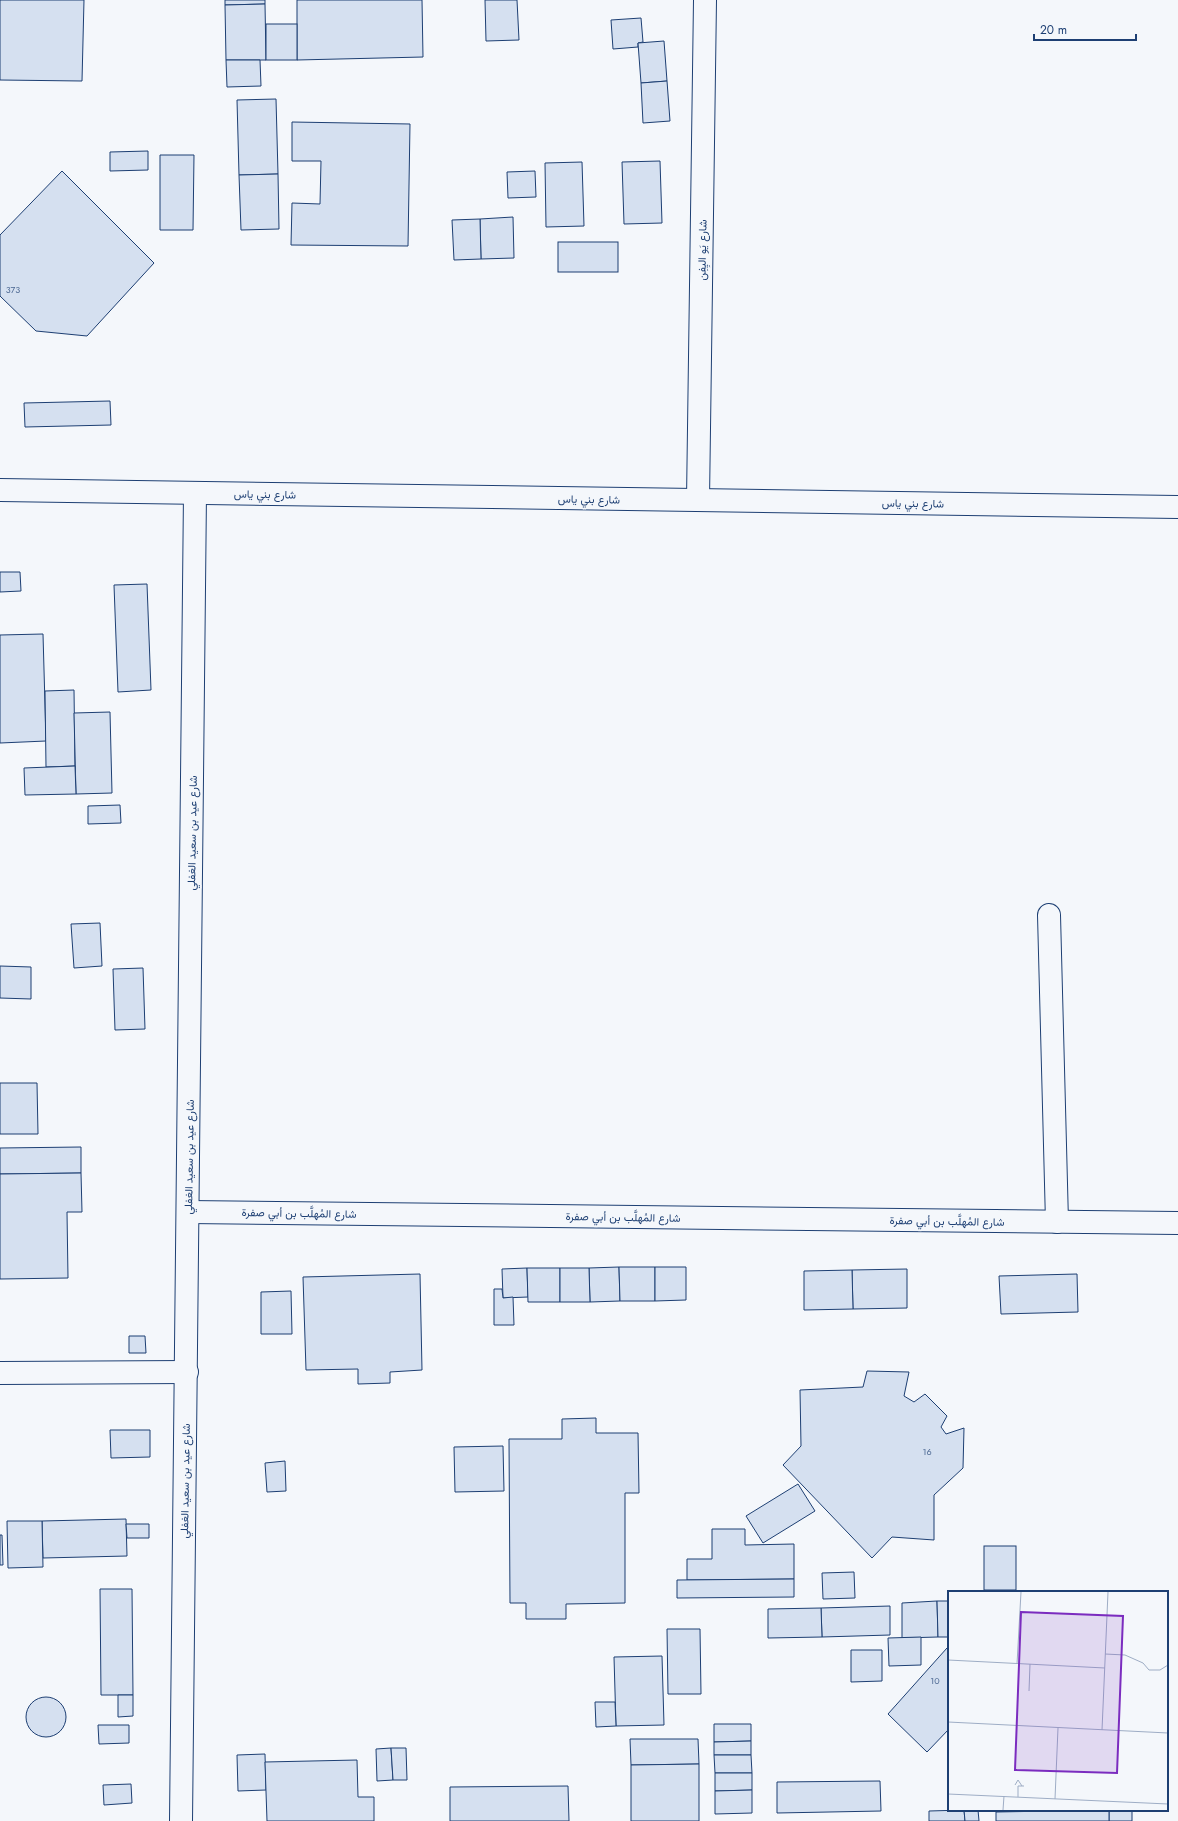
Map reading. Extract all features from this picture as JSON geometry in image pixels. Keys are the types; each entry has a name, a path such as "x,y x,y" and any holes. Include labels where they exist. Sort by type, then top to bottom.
{"street":[{"name":"شارع يَو اليِفِن","path":"698,500 705,0"},
{"name":"شارع بني ياس","path":"0,490 1178,507"},
{"name":"شارع عيد بن سعيد الغفلي","path":"181,1821 187,1372 195,493"},
{"path":"1049,915 1057,1222"},
{"name":"شارع المُهلَّب بن أبي صفرة","path":"188,1212 1178,1223"},
{"path":"0,1373 187,1372"}],"building":[{"path":"0,0 84,0 82,81 0,80"},
{"path":"225,0 265,0 265,4 225,5"},
{"path":"297,0 422,0 423,57 297,60"},
{"path":"485,0 517,0 519,40 486,41"},
{"path":"265,4 266,60 226,60 225,5"},
{"path":"641,18 643,42 638,43 638,47 613,49 611,20"},
{"path":"266,24 297,24 297,60 266,60"},
{"path":"664,41 667,81 641,83 638,43"},
{"path":"226,60 260,60 261,86 227,87"},
{"path":"667,81 670,121 643,123 641,83"},
{"path":"276,99 278,174 239,175 237,100"},
{"path":"292,122 410,124 408,246 291,245 292,203 320,204 321,161 292,161"},
{"path":"148,151 148,170 110,171 110,152"},
{"path":"160,155 194,155 193,230 160,230"},
{"path":"660,161 662,223 624,224 622,162"},
{"path":"582,162 584,226 546,227 545,163"},
{"path":"62,171 154,263 87,336 36,331 0,296 0,235"},
{"path":"535,171 536,197 508,198 507,172"},
{"path":"278,174 279,229 241,230 239,175"},
{"path":"513,217 514,258 481,259 480,219"},
{"path":"480,219 481,259 454,260 452,220"},
{"path":"558,242 618,242 618,272 558,272"},
{"path":"110,401 111,425 25,427 24,403"},
{"path":"0,572 20,572 21,591 0,592"},
{"path":"147,584 151,690 118,692 114,585"},
{"path":"43,634 46,741 0,743 0,635"},
{"path":"74,690 75,766 46,767 45,691"},
{"path":"110,712 112,793 76,794 74,713"},
{"path":"75,766 76,794 25,795 24,768"},
{"path":"120,805 121,823 88,824 88,806"},
{"path":"100,923 102,966 74,968 71,924"},
{"path":"0,966 31,967 31,999 0,998"},
{"path":"143,968 145,1029 115,1030 113,969"},
{"path":"0,1083 37,1083 38,1134 0,1134"},
{"path":"81,1147 81,1173 0,1174 0,1148"},
{"path":"81,1173 82,1212 67,1212 68,1278 0,1279 0,1174"},
{"path":"619,1267 620,1301 590,1302 589,1268"},
{"path":"619,1267 655,1267 655,1301 620,1301"},
{"path":"655,1267 686,1267 686,1300 655,1301"},
{"path":"527,1268 528,1297 503,1298 502,1269"},
{"path":"527,1268 560,1268 560,1302 528,1302"},
{"path":"560,1268 589,1268 590,1302 560,1302"},
{"path":"907,1269 907,1308 853,1309 852,1270"},
{"path":"852,1270 853,1309 804,1310 804,1271"},
{"path":"420,1274 422,1370 390,1372 390,1383 358,1384 358,1369 306,1370 303,1277"},
{"path":"1077,1274 1078,1312 1001,1314 999,1276"},
{"path":"494,1289 502,1289 503,1298 513,1297 514,1325 494,1325"},
{"path":"291,1291 292,1334 261,1334 261,1292"},
{"path":"129,1336 145,1336 146,1353 129,1353"},
{"path":"867,1371 909,1372 904,1396 914,1402 925,1394 947,1416 941,1427 946,1434 964,1428 963,1468 934,1495 934,1540 892,1537 872,1558 783,1465 801,1446 800,1390 863,1387"},
{"path":"596,1418 596,1433 638,1433 639,1493 625,1493 625,1603 566,1604 566,1619 526,1619 526,1603 510,1603 509,1439 562,1439 562,1419"},
{"path":"110,1430 150,1430 150,1457 111,1458"},
{"path":"503,1446 504,1491 455,1492 454,1447"},
{"path":"285,1461 286,1491 267,1492 265,1463"},
{"path":"798,1484 815,1511 763,1543 746,1516"},
{"path":"126,1519 127,1556 43,1558 42,1521"},
{"path":"7,1521 42,1521 43,1567 8,1568"},
{"path":"126,1524 149,1524 149,1538 127,1538"},
{"path":"712,1529 745,1529 745,1545 794,1544 794,1579 687,1580 687,1559 712,1559"},
{"path":"0,1535 2,1535 3,1565 0,1565"},
{"path":"984,1546 1016,1546 1016,1590 984,1590"},
{"path":"854,1572 855,1598 823,1599 822,1573"},
{"path":"794,1579 794,1597 677,1598 677,1580"},
{"path":"100,1589 132,1589 133,1695 101,1695"},
{"path":"937,1601 938,1637 902,1638 902,1603"},
{"path":"937,1601 948,1601 948,1637 938,1637"},
{"path":"890,1606 890,1635 822,1637 821,1608"},
{"path":"821,1608 822,1637 768,1638 768,1609"},
{"path":"667,1629 700,1629 701,1694 668,1694"},
{"path":"921,1637 921,1665 889,1666 888,1638"},
{"path":"948,1648 948,1730 927,1752 888,1714"},
{"path":"851,1650 882,1650 882,1681 851,1682"},
{"path":"662,1656 664,1725 616,1726 614,1657"},
{"path":"118,1695 133,1695 133,1716 118,1717"},
{"path":"46,1697 54,1699 60,1703 64,1709 66,1717 64,1725 60,1731 54,1735 46,1737 38,1735 32,1731 28,1725 26,1717 28,1709 32,1703 38,1699"},
{"path":"595,1702 615,1702 616,1726 596,1727"},
{"path":"714,1724 751,1724 751,1741 714,1742"},
{"path":"98,1725 129,1725 129,1743 99,1744"},
{"path":"630,1739 698,1739 699,1764 631,1765"},
{"path":"751,1741 751,1755 714,1755 714,1742"},
{"path":"391,1748 393,1780 377,1781 376,1749"},
{"path":"391,1748 406,1748 407,1780 393,1780"},
{"path":"265,1754 266,1790 238,1791 237,1755"},
{"path":"714,1755 751,1755 752,1773 715,1773"},
{"path":"357,1760 358,1797 374,1797 374,1821 267,1821 265,1762"},
{"path":"699,1764 699,1821 631,1821 631,1765"},
{"path":"715,1773 752,1773 752,1790 715,1791"},
{"path":"880,1781 881,1811 777,1813 777,1782"},
{"path":"131,1784 132,1803 104,1805 103,1785"},
{"path":"568,1786 569,1821 450,1821 450,1787"},
{"path":"752,1790 752,1813 715,1814 715,1791"},
{"path":"929,1811 964,1811 965,1821 929,1821"},
{"path":"964,1811 978,1811 979,1821 965,1821"},
{"path":"1109,1811 1132,1811 1132,1821 1109,1821"},
{"path":"1109,1811 1109,1821 996,1821 996,1812"}]}
